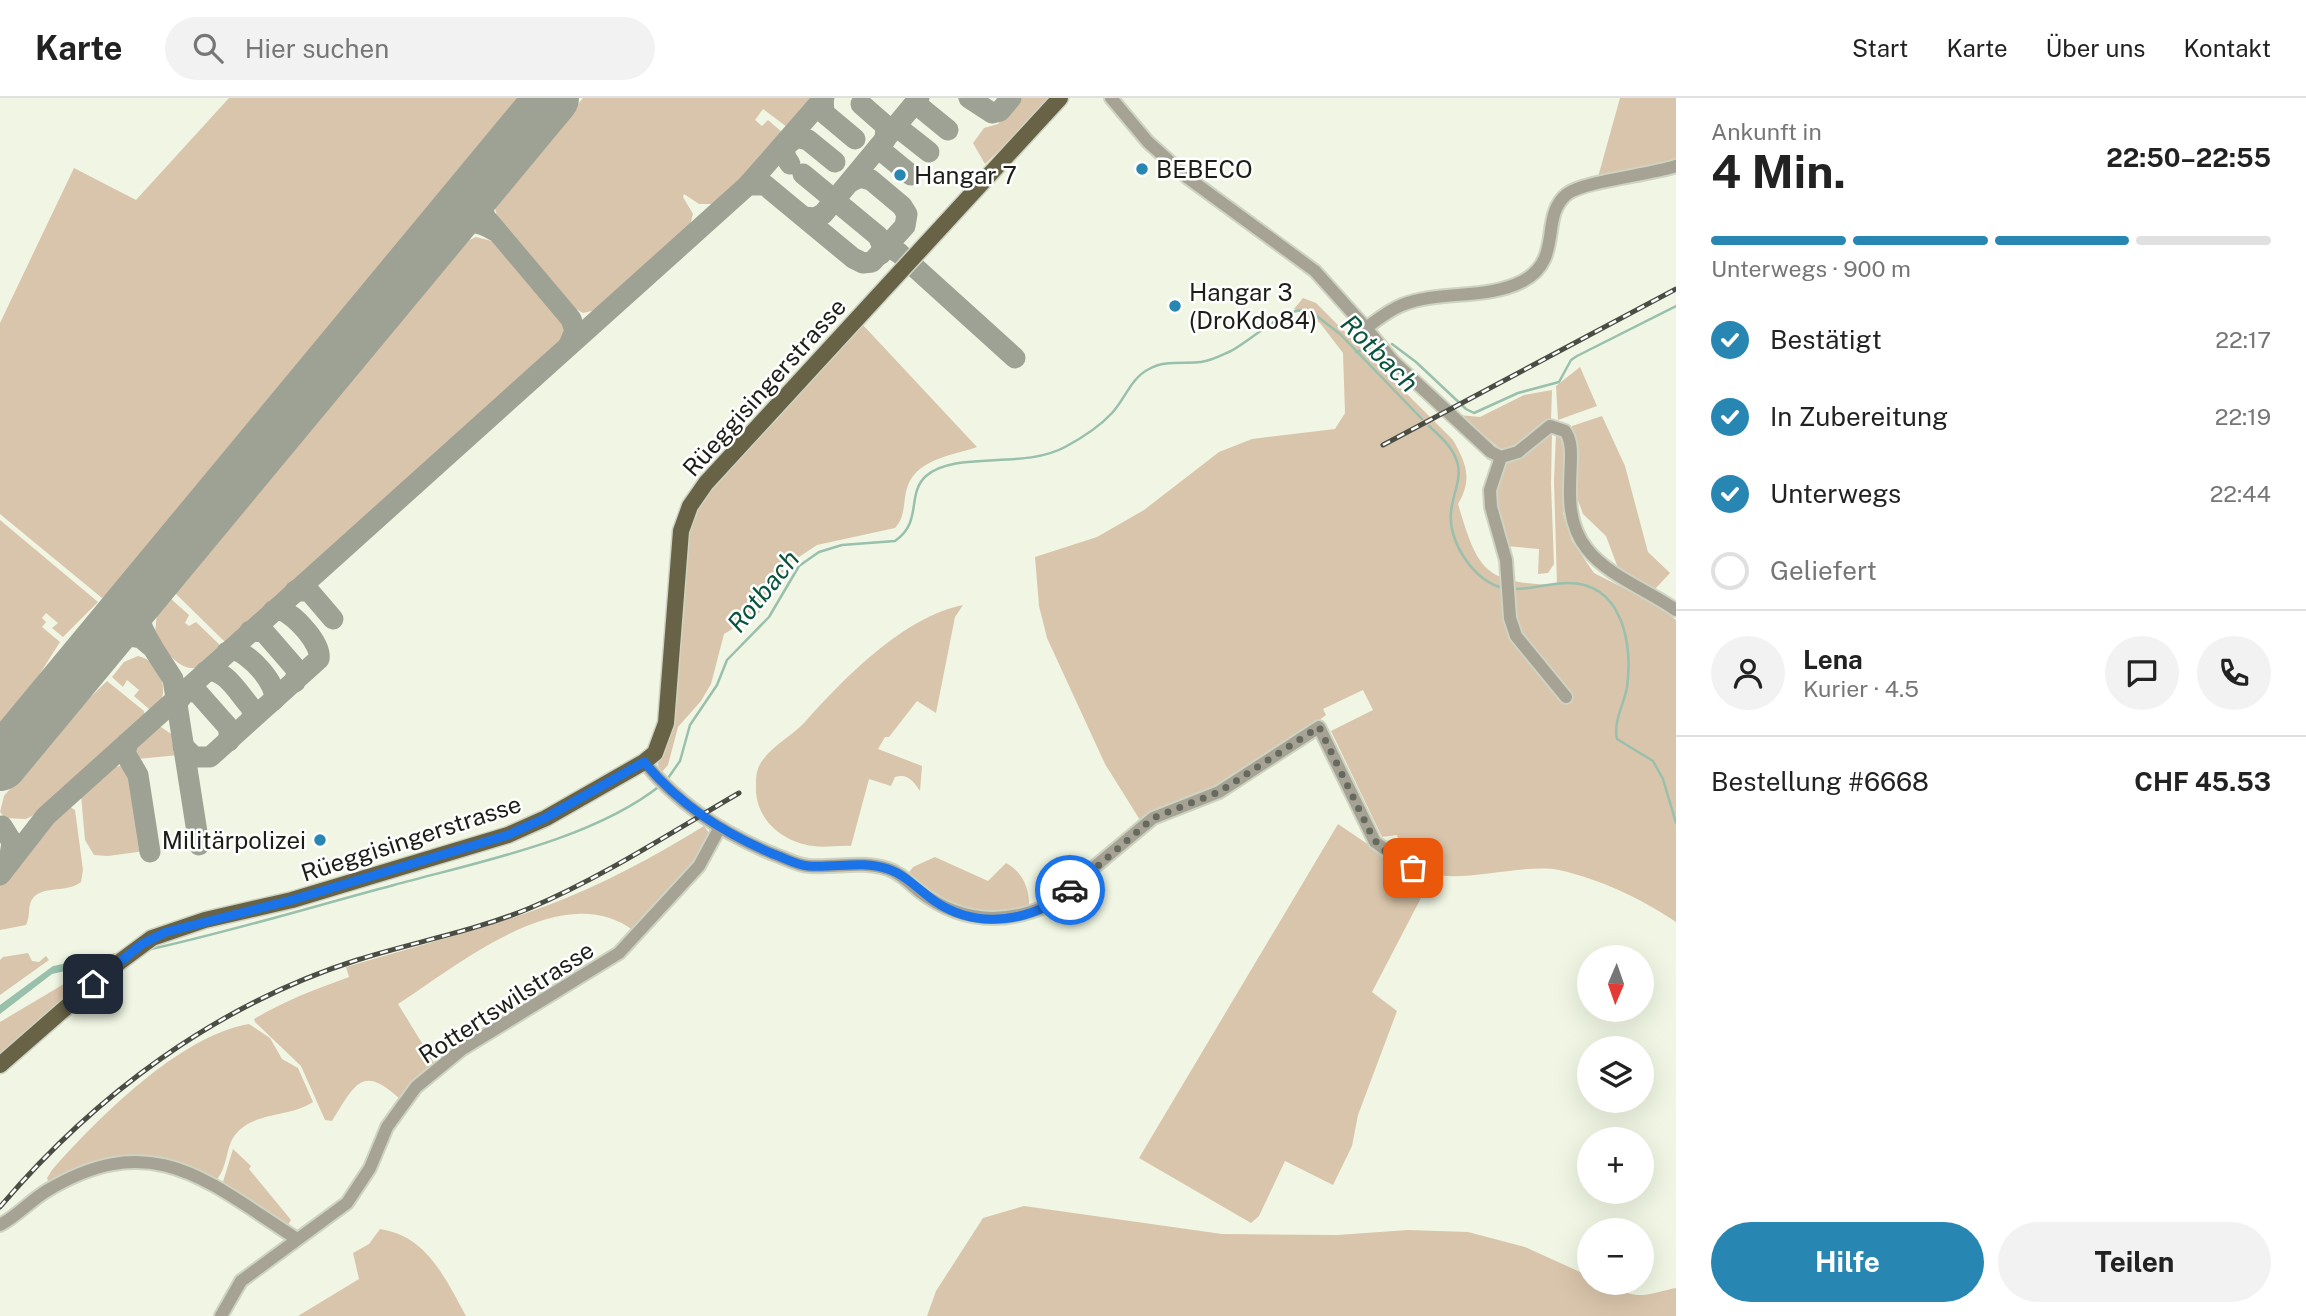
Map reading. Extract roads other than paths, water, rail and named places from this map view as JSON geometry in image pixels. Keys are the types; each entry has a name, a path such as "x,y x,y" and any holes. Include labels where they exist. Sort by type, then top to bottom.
{"main road":[{"name":"Rüeggisingerstrasse","path":"0,1065 110,969 152,938 205,920 292,900 508,835 552,815 644,762 655,752 666,723 677,556 690,506 715,473 1060,98"}],"street":[{"path":"1111,98 1149,142 1188,178 1315,271 1393,360 1501,457"},
{"path":"1366,328 1404,304 1521,282 1543,265 1556,210 1565,196 1592,183 1650,174 1676,166"},
{"path":"1501,457 1518,452 1550,426 1565,431 1571,441 1569,511 1586,548 1602,563 1676,610"},
{"path":"1501,457 1490,490 1491,507 1510,579 1511,624 1516,636 1566,697"},
{"path":"644,762 671,791 719,828 798,864 863,864 892,870 940,905 961,914 990,920 1012,918 1049,905 1153,818 1219,792 1319,727 1376,842 1430,882"},
{"name":"Rottertswilstrasse","path":"221,1316 241,1281 347,1203 370,1168 387,1127 416,1087 461,1050 619,953 699,866 719,828"},
{"path":"0,1225 47,1191 77,1176 115,1162 141,1161 170,1166 202,1179 297,1239"}],"waterway":[{"path":"1392,344 1474,413 1518,393 1559,382 1571,360 1577,356 1676,306"},
{"name":"Rotbach","path":"666,781 680,761 690,725 717,685 727,660 769,617 799,566 819,552 842,545 895,541 909,525 920,483 939,468 972,461 1030,458 1065,447 1107,418 1137,378 1149,369 1168,363 1213,359 1240,346 1280,318 1300,310 1309,310 1340,334 1422,419"},
{"path":"1356,352 1370,348"},
{"name":"Rotbach","path":"1429,426 1450,448 1458,465 1451,524 1459,548 1474,570 1493,585 1504,588"},
{"name":"Rotbach","path":"1514,589 1561,583 1587,586 1601,593 1612,605 1620,619 1628,653 1627,687 1618,719 1617,739 1653,761 1663,779 1676,823"},
{"name":"Rotbach","path":"147,950 533,847 602,821 661,785"}],"railway":[{"path":"1383,445 1676,289"},
{"path":"0,1207 76,1127 161,1058 207,1028 305,979 357,960 466,930 530,908 610,869 739,793"}],"place":[{"name":"BEBECO","path":"1142,169"},
{"name":"Hangar 7","path":"900,175"},
{"name":"Hangar 3 (DroKdo84)","path":"1175,306"},
{"name":"Militärpolizei","path":"320,840"}]}
